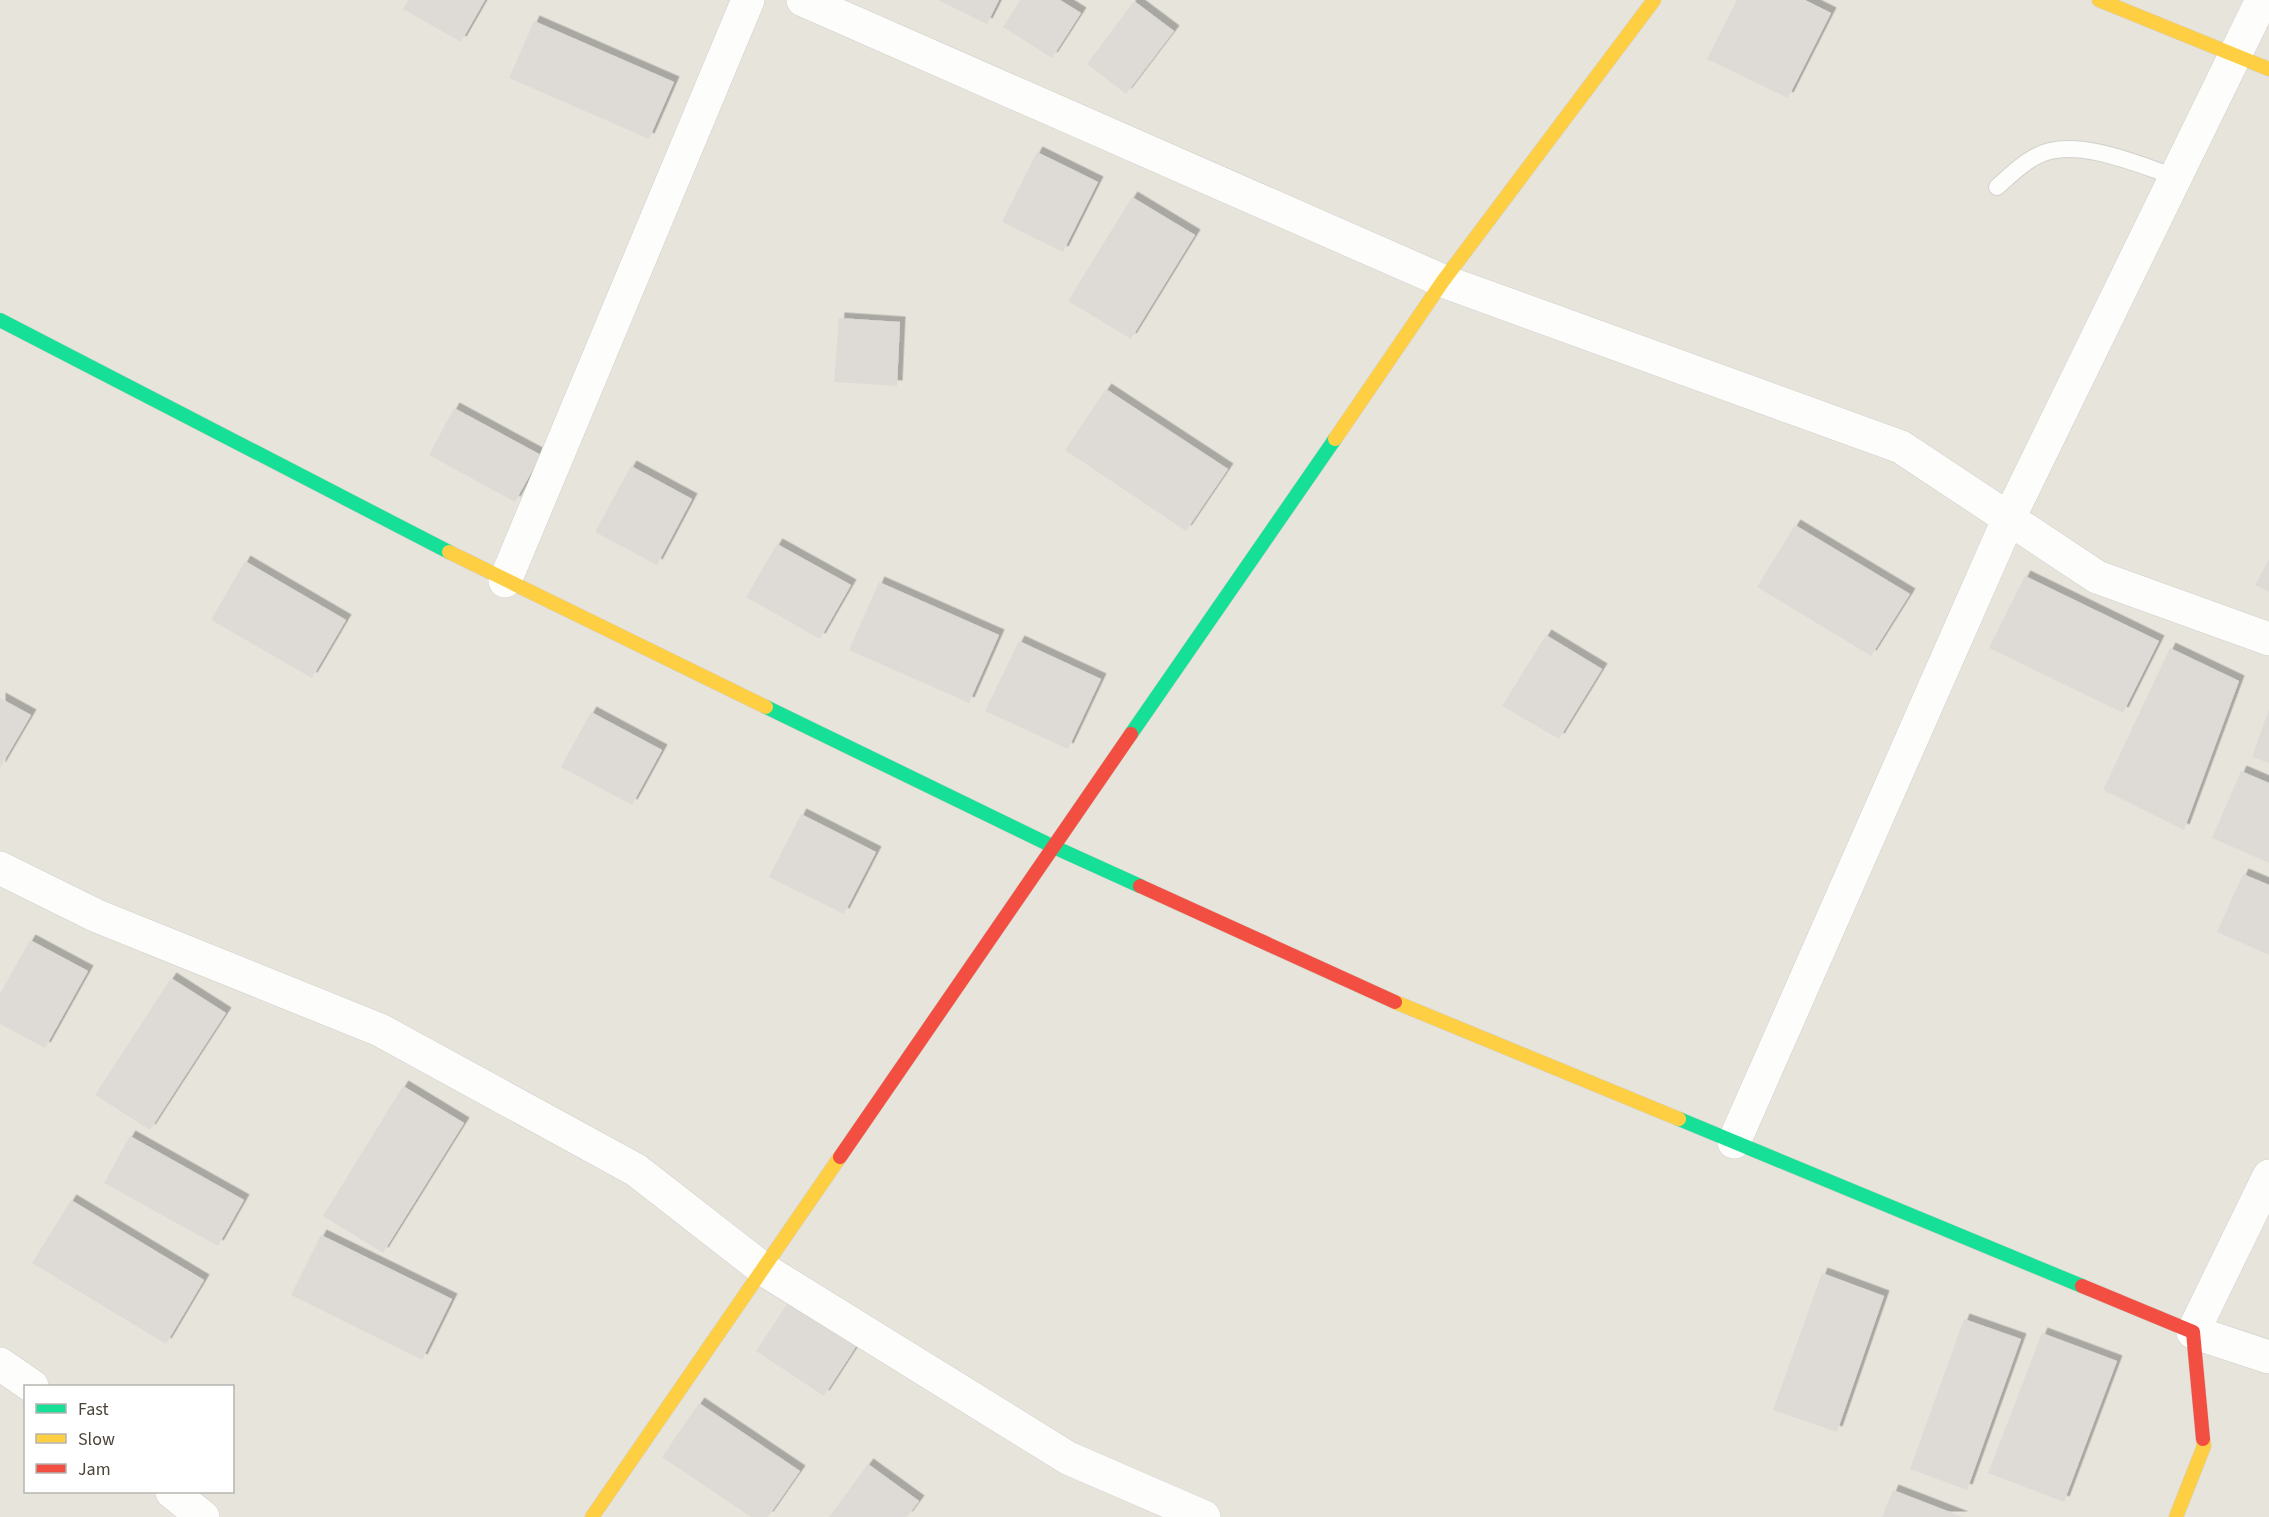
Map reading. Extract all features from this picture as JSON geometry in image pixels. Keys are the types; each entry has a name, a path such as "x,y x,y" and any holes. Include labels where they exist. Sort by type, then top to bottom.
{"street":[{"path":"505,581 748,0"},
{"path":"804,0 1443,281 1901,447 2097,576 2269,639"},
{"path":"592,1517 1443,281 1654,0"},
{"path":"2099,0 2269,69"},
{"path":"1734,1142 2009,518 2262,0"},
{"path":"0,320 505,581 1054,847 1371,992 2193,1332 2269,1357"},
{"path":"0,868 97,916 380,1030 636,1170 763,1269 1068,1458 1204,1517"},
{"path":"2176,1517 2204,1446 2193,1332 2269,1176"},
{"path":"0,1364 31,1385"},
{"path":"174,1493 203,1517"}],"lane":[{"path":"1997,187 2023,164 2049,151 2070,149 2104,154 2175,177"}],"shaded area":[{"path":"0,0 2269,0 2269,1517 0,1517"}],"building":[{"path":"408,0 485,0 461,42 403,9"},
{"path":"938,0 999,0 987,24"},
{"path":"1020,0 1060,0 1081,13 1052,58 1003,27"},
{"path":"1737,0 1805,0 1831,13 1788,98 1707,59"},
{"path":"1134,1 1174,31 1126,94 1087,64"},
{"path":"534,21 674,82 649,139 509,78"},
{"path":"1037,152 1098,182 1063,252 1002,222"},
{"path":"1132,197 1195,235 1131,339 1068,301"},
{"path":"839,318 900,322 897,386 834,382"},
{"path":"1106,389 1228,469 1186,531 1065,450"},
{"path":"454,408 541,455 515,502 429,455"},
{"path":"631,466 692,499 657,565 595,532"},
{"path":"1795,525 1910,594 1871,656 1757,587"},
{"path":"777,544 851,585 820,639 746,597"},
{"path":"2269,559 2269,592 2255,585"},
{"path":"245,561 346,620 312,678 211,620"},
{"path":"2025,576 2159,641 2123,713 1989,648"},
{"path":"879,582 999,635 969,703 849,650"},
{"path":"1546,635 1602,669 1559,739 1502,706"},
{"path":"1019,641 1101,679 1068,749 985,711"},
{"path":"2170,648 2239,681 2184,830 2103,790"},
{"path":"0,698 31,715 0,768"},
{"path":"2269,709 2269,763 2252,757"},
{"path":"591,712 662,750 632,805 561,767"},
{"path":"2241,771 2269,783 2269,863 2212,838"},
{"path":"801,814 876,852 844,914 769,877"},
{"path":"2243,874 2269,885 2269,955 2217,932"},
{"path":"30,940 88,971 45,1048 0,1024 0,994"},
{"path":"171,978 226,1013 150,1130 95,1095"},
{"path":"403,1086 464,1123 383,1253 323,1216"},
{"path":"130,1136 244,1200 218,1246 104,1183"},
{"path":"71,1200 204,1280 166,1344 32,1263"},
{"path":"321,1235 452,1299 422,1360 291,1295"},
{"path":"1822,1273 1884,1296 1837,1432 1773,1410"},
{"path":"789,1301 857,1345 824,1396 756,1351"},
{"path":"1964,1319 2021,1339 1967,1490 1910,1469"},
{"path":"2042,1333 2117,1361 2064,1502 1988,1473"},
{"path":"699,1403 800,1471 768,1517 751,1517 662,1457"},
{"path":"868,1464 919,1501 907,1517 829,1517"},
{"path":"1893,1490 1963,1517 1882,1517"}],"traffic: fast":[{"path":"0,320 449,552"},
{"path":"1131,734 1335,439"},
{"path":"766,707 1054,847 1140,886"},
{"path":"1679,1119 2082,1286"}],"traffic: slow":[{"path":"1335,439 1443,281 1654,0"},
{"path":"2099,0 2269,69"},
{"path":"449,552 766,707"},
{"path":"1395,1002 1679,1119"},
{"path":"592,1517 840,1157"},
{"path":"2176,1517 2204,1446 2203,1439"}],"traffic: jam":[{"path":"840,1157 1131,734"},
{"path":"1140,886 1395,1002"},
{"path":"2082,1286 2193,1332 2203,1439"}]}
